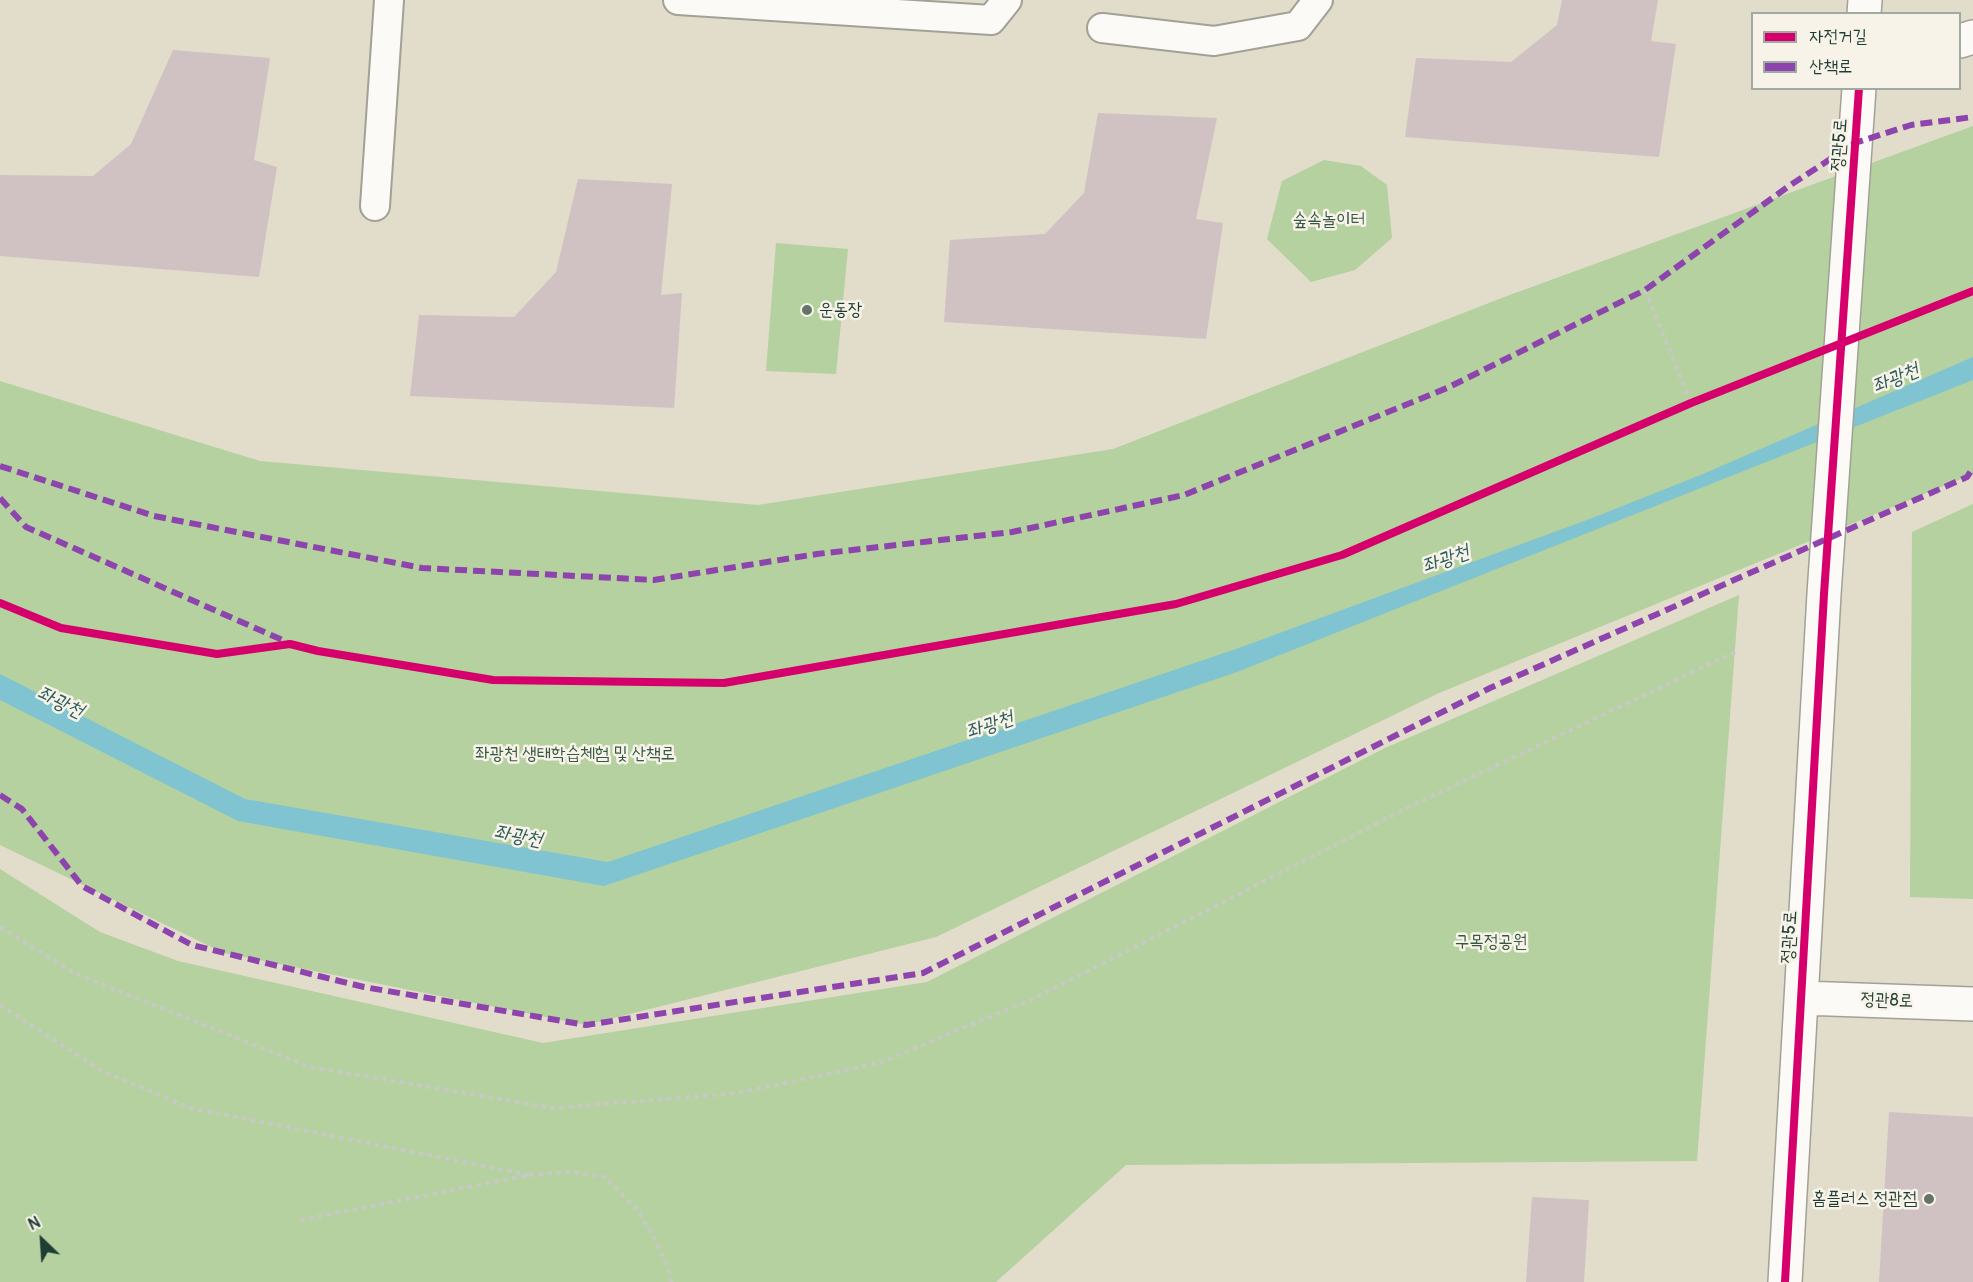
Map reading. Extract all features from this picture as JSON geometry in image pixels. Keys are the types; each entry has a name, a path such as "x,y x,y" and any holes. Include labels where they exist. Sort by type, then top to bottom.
{"street":[{"name":"정관5로","path":"1785,1282 1824,594 1859,90"},
{"name":"정관8로","path":"1802,998 1973,1005"}],"lane":[{"path":"375,206 389,0"},
{"path":"678,0 991,21 1007,0"},
{"path":"1102,28 1214,42 1298,26 1318,0"}],"path":[{"path":"1645,290 1691,403"},
{"path":"1680,408 1701,399"},
{"path":"0,927 76,974 310,1067 554,1108 738,1093 879,1063 1033,999 1409,807 1735,652"},
{"path":"0,1005 102,1071 190,1108 530,1175"},
{"path":"300,1220 530,1175 569,1172 605,1177 638,1212 655,1239 670,1273 671,1282"}],"green space":[{"name":"좌광천 생태학습체험 및 산책로","path":"1973,126 1973,474 1439,693 936,937 586,1025 224,953 0,845 0,381 260,461 758,505 1113,449 1507,296"},
{"name":"숲속놀이터","path":"1324,160 1361,166 1387,185 1392,238 1355,270 1311,282 1267,239 1282,181"},
{"name":"운동장","path":"776,243 848,249 836,374 766,371"},
{"path":"1973,504 1973,899 1910,897 1912,532"},
{"name":"구목정공원","path":"1739,595 1697,1161 1126,1165 996,1282 0,1282 0,869 100,932 178,961 543,1043 927,982 1385,748"}],"water":[{"name":"좌광천","path":"1973,357 1973,380 1237,672 604,886 238,821 0,700 0,674 245,799 608,862 1236,649 1595,517 1703,474"}],"building":[{"path":"1562,0 1658,0 1651,41 1676,44 1659,157 1405,137 1416,58 1511,62 1557,25"},
{"path":"173,50 270,58 254,160 277,167 259,277 0,256 0,175 93,176 131,144"},
{"path":"1098,113 1217,118 1196,219 1223,223 1206,339 944,322 950,240 1045,234 1084,193"},
{"path":"578,179 672,184 661,295 682,293 674,408 410,396 419,315 514,317 556,272"},
{"name":"홈플러스 정관점","path":"1889,1112 1973,1117 1973,1282 1879,1282"},
{"path":"1532,1197 1589,1200 1584,1282 1526,1282"}],"marked path":[{"path":"0,466 154,516 422,568 654,580 817,554 1012,532 1184,495 1447,388 1645,290 1789,186 1855,143 1911,125 1973,117"},
{"path":"0,795 22,809 82,886 192,945 364,987 586,1025 923,973 1490,688 1967,477 1973,468"},
{"path":"0,498 26,527 287,642"}],"cycle path":[{"path":"1785,1282 1824,594 1859,90"},
{"path":"0,603 61,628 217,654 290,644 318,651 493,680 724,683 1176,604 1342,555 1691,403 1973,291"}],"place":[{"name":"운동장","path":"807,310"},
{"name":"홈플러스 정관점","path":"1929,1199"}]}
